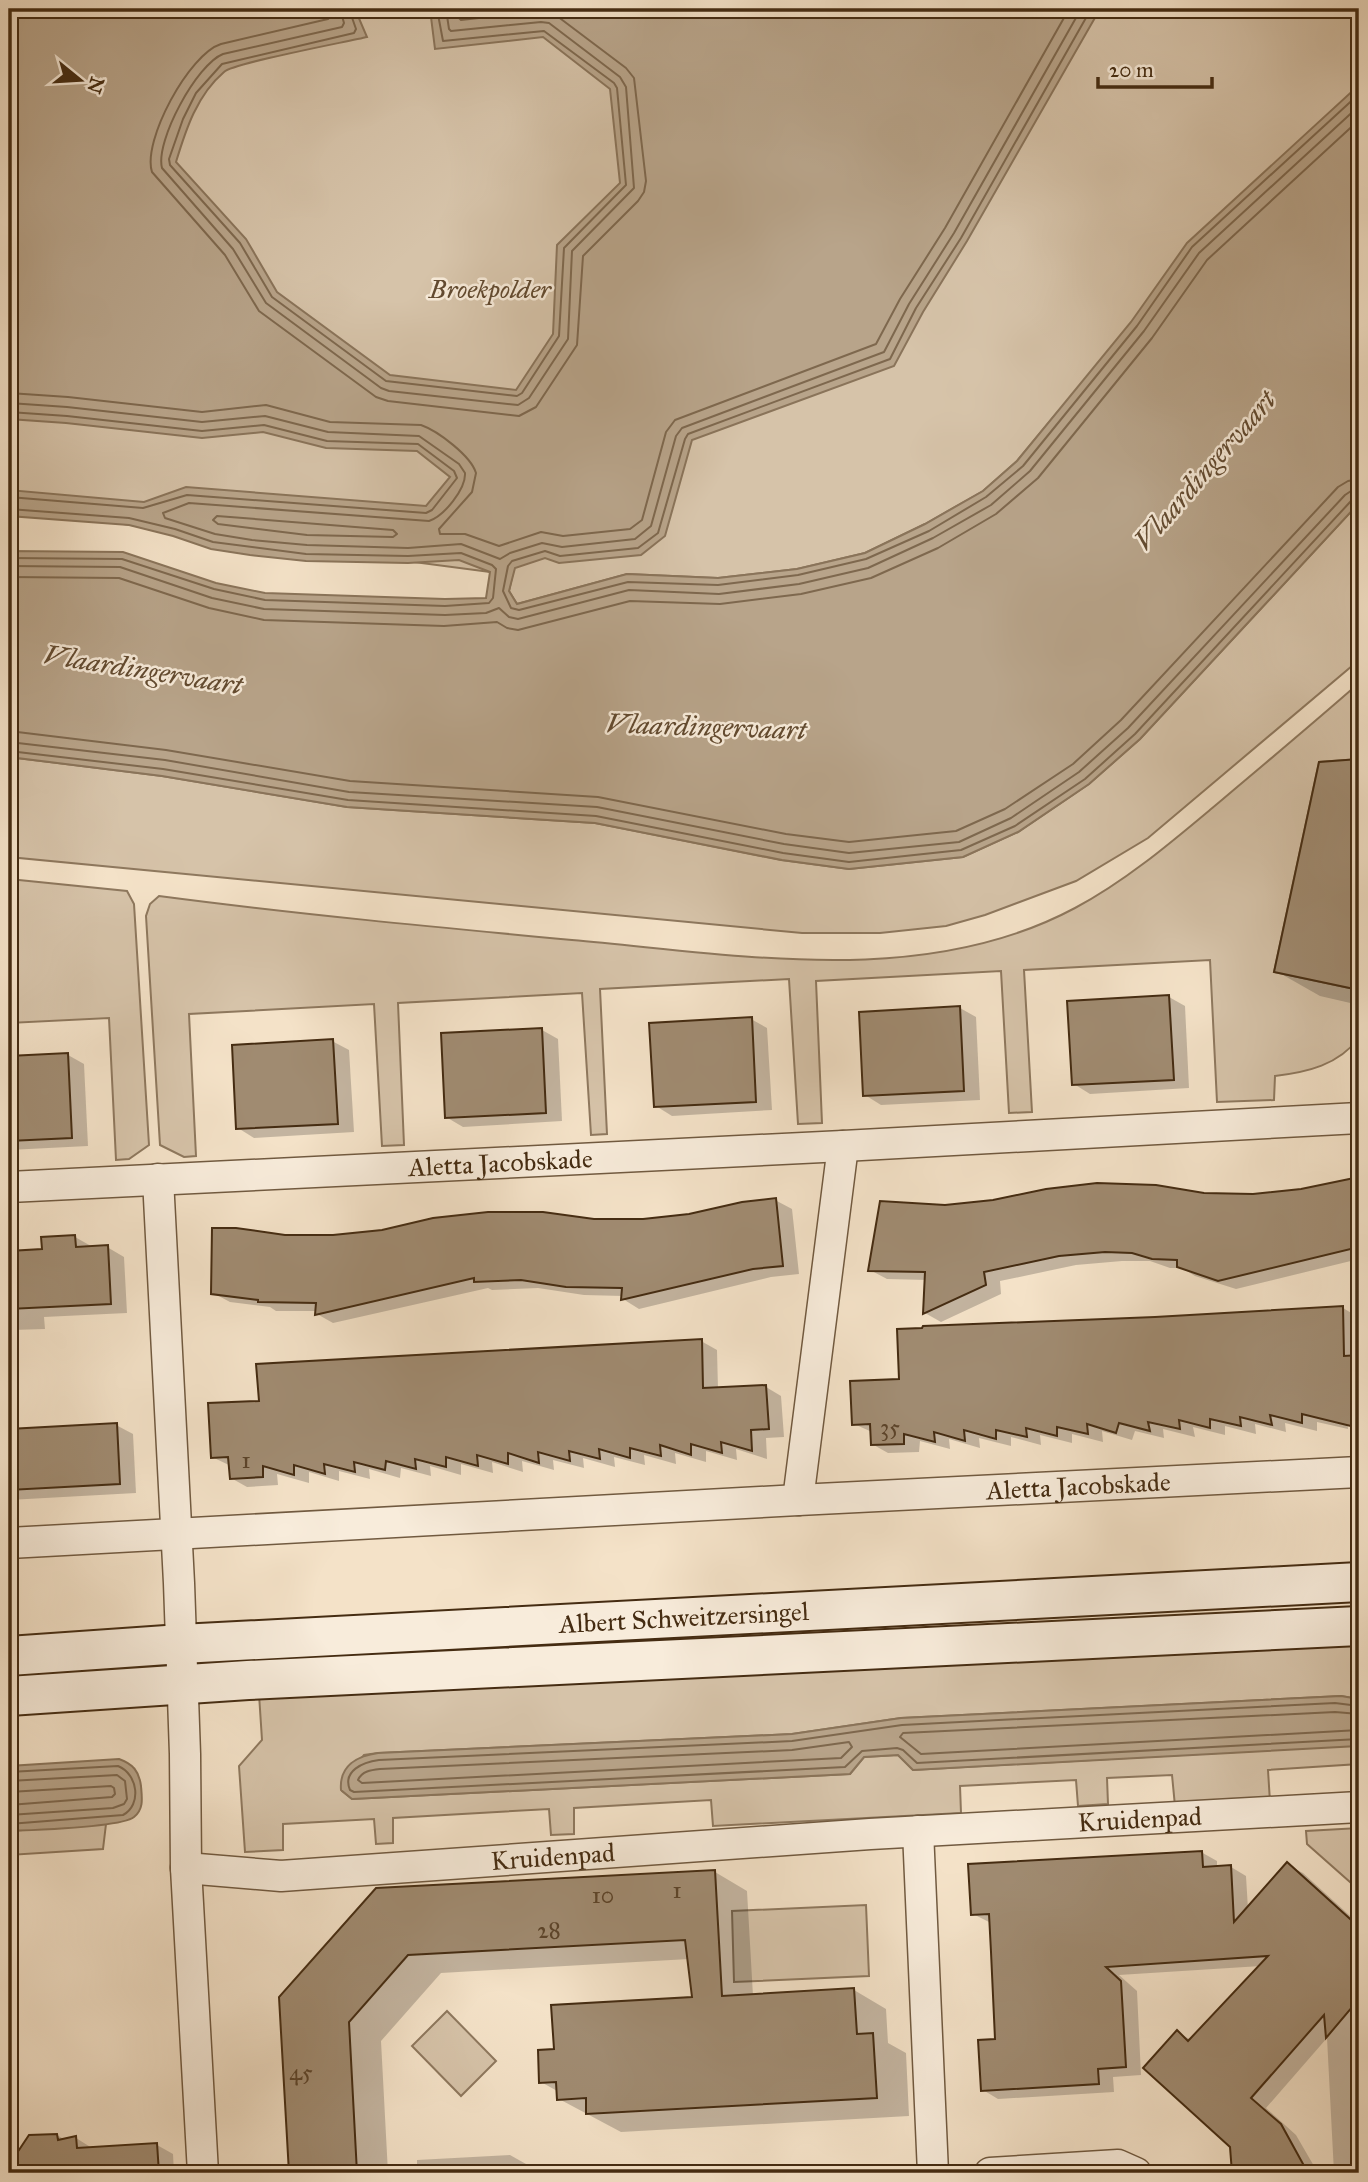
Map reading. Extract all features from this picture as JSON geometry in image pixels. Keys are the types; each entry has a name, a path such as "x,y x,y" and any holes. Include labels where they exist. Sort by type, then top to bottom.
{"street":[{"name":"Aletta Jacobskade","path":"9,1187 1359,1118"},
{"path":"798,1500 843,1146"},
{"path":"158,1180 181,1644 186,1868 203,2173"},
{"name":"Aletta Jacobskade","path":"9,1543 1359,1472"},
{"name":"Albert Schweitzersingel","path":"9,1656 181,1644 1359,1582"},
{"name":"Albert Schweitzersingel","path":"9,1696 182,1684 1359,1626"},
{"name":"Kruidenpad","path":"186,1868 281,1876 918,1831 1359,1807"},
{"path":"918,1831 933,2173"},
{"path":"990,2173 1118,2165 1136,2173"}],"green space":[{"name":"Broekpolder","path":"9,9 1359,9 1359,94 1056,414 1017,461 983,491 925,524 865,553 797,569 718,578 627,574 517,604 509,591 514,568 490,572 9,509"},
{"path":"1359,503 1359,660 1148,838 1076,881 985,915 946,926 880,933 802,933 9,857 9,757 162,776 347,807 595,823 781,860 849,869 963,857 1018,832 1089,784 1140,739"},
{"path":"1359,683 1359,759 1319,762 1274,972 1359,990 1359,1038 1342,1055 1322,1066 1275,1076 1274,1100 1217,1102 1210,960 1024,970 1032,1112 1009,1113 1001,971 816,981 822,1123 798,1124 789,979 600,989 607,1134 591,1135 582,993 398,1003 404,1145 382,1146 374,1004 189,1014 196,1156 184,1157 160,1145 146,916 150,904 159,896 365,920 763,958 892,958 955,950 1016,933 1075,908 1111,887 1178,836"},
{"path":"9,879 127,891 134,904 149,1145 129,1159 116,1160 109,1018 9,1023"},
{"path":"1359,1634 1359,1699 1341,1696 901,1718 792,1734 378,1753 364,1755 341,1784 342,1791 352,1799 850,1774 864,1757 898,1755 913,1770 1359,1745 1359,1764 1268,1770 1270,1802 1175,1806 1172,1775 1107,1778 1108,1804 1078,1806 1076,1780 960,1786 961,1813 713,1826 711,1800 574,1808 574,1834 551,1835 549,1809 393,1818 393,1843 376,1844 374,1819 283,1824 283,1850 245,1852 239,1766 262,1740 259,1694"},
{"path":"106,1824 103,1849 9,1855 9,1831"},
{"path":"1359,1828 1359,1890 1307,1844 1306,1831"},
{"path":"866,1905 869,1976 734,1982 732,1911"},
{"path":"447,2011 496,2061 461,2096 412,2046"}],"water":[{"name":"Vlaardingervaart","path":"21,9 355,9 367,37 268,58 224,72 200,102 188,125 176,162 246,239 277,292 390,375 516,390 553,334 557,245 620,183 610,89 543,37 435,49 430,9 1100,9 894,366 692,440 665,536 641,555 559,563 545,558 515,568 509,591 517,604 627,574 718,578 797,569 865,553 925,524 983,491 1017,461 1131,322 1187,243 1359,85 1359,503 1140,739 1089,784 1018,832 963,857 849,869 782,860 595,823 347,807 162,776 9,757 9,551 123,552 216,583 265,593 486,598 490,572 459,560 408,563 306,561 250,555 211,549 129,525 9,516 9,490 144,502 186,487 426,506 450,477 417,451 326,448 263,432 202,438 9,419 9,14"},
{"path":"1341,1696 1359,1699 1358,1746 913,1770 898,1755 864,1757 850,1774 352,1799 341,1790 343,1775 351,1764 378,1753 792,1734 901,1718"},
{"path":"119,1759 137,1772 140,1781 142,1803 134,1817 112,1824 9,1831 9,1766"}],"building":[{"path":"1359,759 1359,990 1274,972 1319,762"},
{"path":"1169,995 1174,1080 1072,1085 1067,1001"},
{"path":"960,1006 964,1091 863,1096 859,1012"},
{"path":"752,1017 756,1102 654,1107 649,1023"},
{"path":"542,1028 546,1113 445,1118 441,1033"},
{"path":"333,1039 338,1124 236,1129 232,1045"},
{"path":"68,1053 72,1138 9,1141 9,1056"},
{"path":"1359,1177 1359,1247 1218,1281 1177,1267 1177,1260 1105,1252 1059,1256 984,1272 986,1285 923,1314 925,1272 868,1271 880,1201 945,1205 1097,1183 1156,1185 1204,1193 1253,1194 1301,1189"},
{"path":"776,1198 783,1266 753,1269 621,1300 622,1288 566,1287 521,1280 474,1282 474,1278 315,1315 316,1303 258,1302 211,1294 212,1228 236,1228 285,1235 333,1235 382,1230 433,1218 488,1212 543,1212 594,1219 643,1219 689,1214 742,1202"},
{"path":"75,1235 76,1247 108,1245 111,1304 9,1309 9,1251 42,1249 41,1237"},
{"path":"1343,1306 1344,1356 1359,1355 1359,1428 1302,1414 1302,1423 1270,1415 1272,1425 1240,1417 1241,1426 1210,1419 1210,1428 1179,1420 1180,1429 1148,1422 1150,1431 1119,1423 1116,1433 1087,1424 1088,1434 1057,1427 1057,1436 1026,1428 1027,1437 996,1430 996,1439 964,1430 965,1441 934,1432 935,1442 904,1434 904,1444 871,1445 870,1424 852,1425 850,1381 899,1379 897,1329"},
{"path":"702,1339 703,1388 766,1385 769,1429 751,1430 752,1451 721,1442 722,1453 691,1444 691,1455 660,1445 661,1456 630,1448 630,1458 599,1449 600,1459 569,1451 570,1461 538,1452 539,1463 508,1453 508,1464 477,1455 478,1466 446,1457 446,1467 415,1459 416,1469 386,1461 385,1470 354,1462 355,1472 324,1464 325,1474 294,1465 294,1475 263,1466 263,1477 230,1479 228,1457 211,1458 208,1403 259,1401 256,1364"},
{"path":"117,1423 120,1484 9,1490 9,1429"},
{"path":"1202,1851 1203,1867 1231,1865 1234,1922 1287,1862 1359,1927 1359,1999 1326,2038 1324,2015 1251,2098 1281,2124 1308,2173 1232,2173 1230,2147 1143,2068 1177,2030 1188,2041 1268,1956 1106,1967 1121,1981 1126,2067 1098,2069 1099,2084 981,2091 978,2040 995,2039 989,1914 971,1915 968,1864"},
{"path":"715,1870 722,1996 854,1988 857,2034 873,2033 877,2098 586,2114 586,2098 557,2100 556,2082 539,2083 538,2050 554,2049 551,2005 692,1997 685,1940 408,1955 349,2022 357,2173 289,2173 279,1997 376,1888"},
{"path":"57,2134 58,2140 76,2136 77,2148 157,2143 159,2173 9,2173 9,2165 29,2135"}]}
